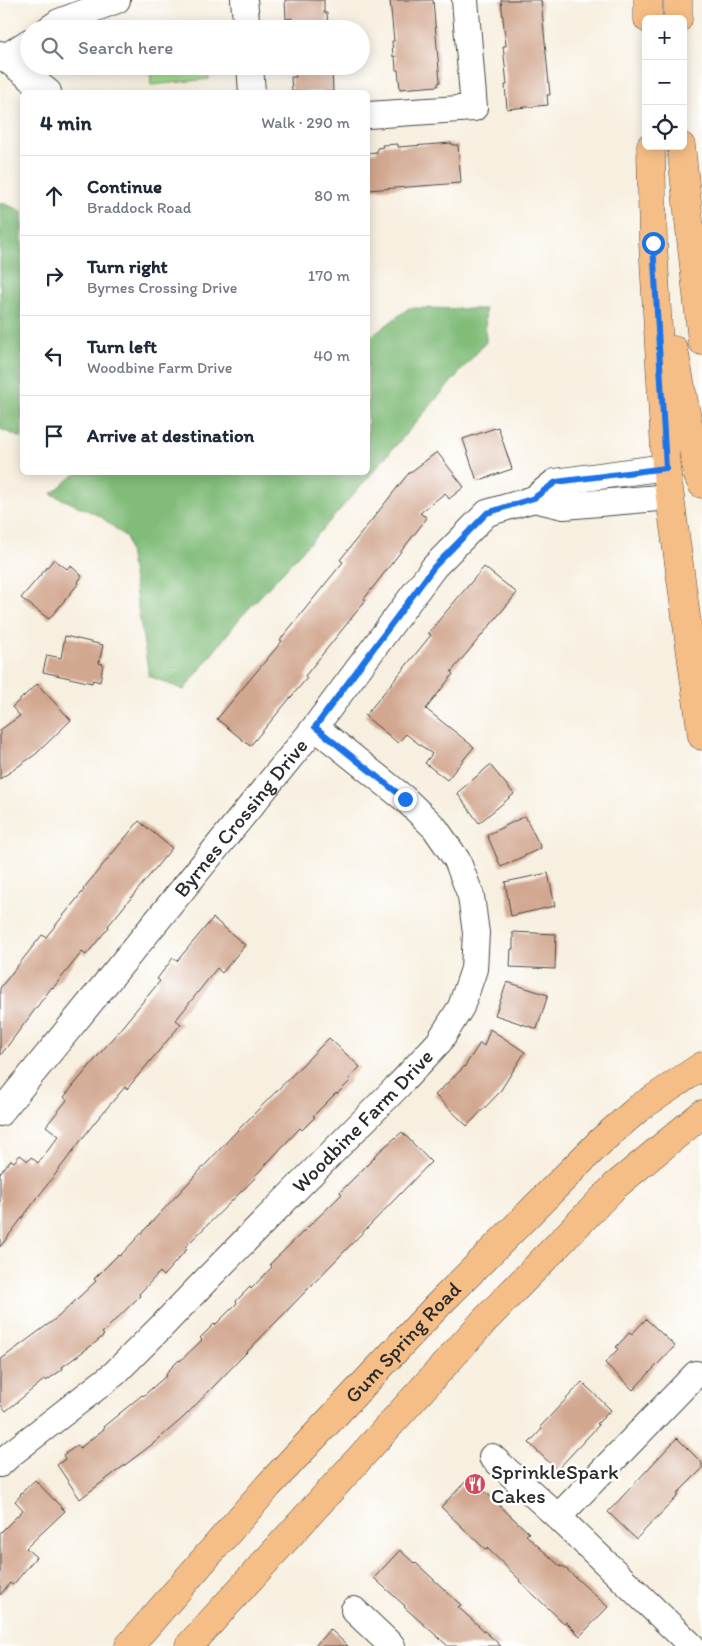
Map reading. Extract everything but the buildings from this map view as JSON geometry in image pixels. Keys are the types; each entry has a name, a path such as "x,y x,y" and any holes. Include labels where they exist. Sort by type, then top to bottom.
{"main road":[{"path":"648,0 648,15"},
{"path":"678,0 678,15"},
{"path":"650,150 653,243 666,468 702,736"},
{"path":"681,150 702,341"},
{"path":"653,243 698,476 702,484"},
{"name":"Gum Spring Road","path":"129,1646 269,1485 438,1305 601,1141 639,1108 702,1066"},
{"name":"Gum Spring Road","path":"189,1646 527,1276 615,1186 702,1114"}],"street":[{"path":"63,20 117,0"},
{"path":"244,0 246,20"},
{"path":"370,115 474,108 465,0"},
{"path":"20,47 2,56 20,70"},
{"path":"26,75 45,90"},
{"path":"251,75 252,90"},
{"name":"Byrnes Crossing Drive","path":"0,1113 315,727 434,567 487,513 534,498 556,482 666,468"},
{"path":"534,498 564,506 670,497"},
{"name":"Woodbine Farm Drive","path":"0,1464 114,1374 400,1084 439,1042 461,1007 474,969 476,933 470,896 457,860 435,828 405,799 315,727"},
{"path":"558,1517 696,1374"},
{"path":"492,1457 558,1517 692,1646"},
{"path":"354,1610 392,1646"}],"green space":[{"path":"150,75 209,75 209,79 151,85"},
{"path":"0,202 20,210 20,437 0,429"},
{"path":"409,308 485,309 486,342 330,521 240,618 184,690 149,676 127,538 100,516 51,494 75,475 370,475 370,337"}],"place":[{"name":"SprinkleSpark Cakes","path":"475,1484"}],"route":[{"path":"405,799 315,727 434,567 487,513 534,498 556,482 666,468 653,243"}]}
